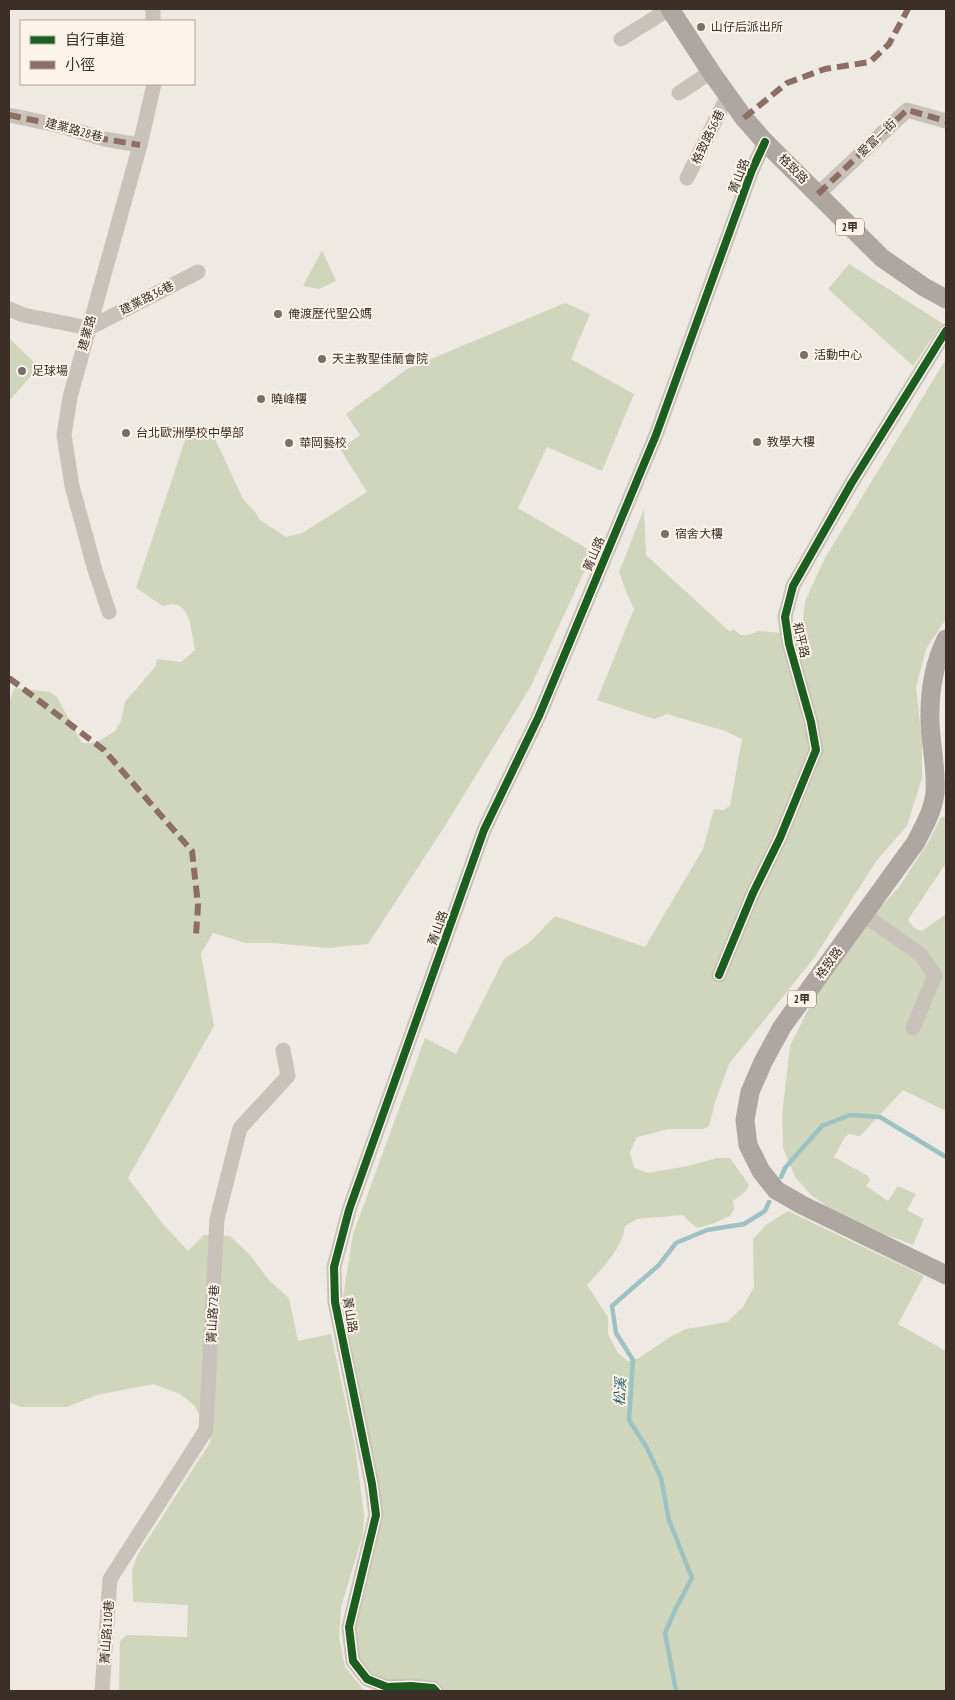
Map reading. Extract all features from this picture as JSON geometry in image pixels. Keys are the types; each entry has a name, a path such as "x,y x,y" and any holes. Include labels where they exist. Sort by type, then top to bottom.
{"main road":[{"name":"格致路","path":"669,9 744,118 765,142 882,258 924,287 946,299"},
{"name":"格致路","path":"946,639 937,660 931,698 930,714 935,793 930,814 916,842 782,1027 762,1062 750,1092 745,1120 748,1145 760,1172 776,1190 802,1205 946,1276"}],"street":[{"path":"621,39 669,9"},
{"path":"679,93 711,72"},
{"name":"建業路","path":"109,612 95,570 72,486 64,435 70,398 140,145 154,85"},
{"name":"格致路56巷","path":"687,178 728,95"},
{"name":"愛富一街","path":"818,194 907,110 946,121"},
{"name":"建業路28巷","path":"9,115 61,126 104,139 140,145"},
{"name":"菁山路","path":"436,1691 433,1688 410,1686 387,1688 367,1679 352,1661 350,1626 376,1515 372,1484 335,1302 334,1267 349,1210 484,830 538,716 656,435 752,170 765,142"},
{"name":"建業路36巷","path":"89,328 198,272"},
{"path":"9,309 23,315 89,328"},
{"name":"和平路","path":"719,975 753,893 780,838 816,750 785,617 794,586 850,484 946,331"},
{"path":"864,915 920,954 934,975 914,1028"},
{"name":"菁山路72巷","path":"114,1573 206,1430 218,1219 240,1128 288,1076 283,1050"},
{"name":"菁山路110巷","path":"102,1691 110,1579 114,1573"}],"green space":[{"path":"322,250 336,281 319,289 303,286"},
{"path":"849,264 942,323 913,366 828,289"},
{"path":"565,303 590,314 571,359 634,394 602,471 547,447 518,508 588,549 585,570 531,686 443,829 368,944 328,948 272,943 246,943 213,933 201,954 214,1026 128,1178 162,1223 188,1251 204,1235 230,1236 249,1254 269,1280 289,1298 298,1341 331,1334 355,1446 364,1515 363,1534 341,1607 339,1637 345,1667 365,1691 119,1691 120,1641 126,1635 187,1637 188,1605 133,1602 132,1570 137,1556 211,1441 195,1406 180,1394 153,1384 97,1395 67,1407 21,1407 9,1402 9,704 14,688 50,692 57,697 82,743 91,743 99,741 115,731 121,721 125,702 155,667 157,659 181,662 195,650 188,617 184,611 179,606 172,604 163,606 136,588 188,431 205,427 215,439 243,499 260,520 286,537 302,533 367,492 340,449 360,435 346,414 407,369"},
{"name":"足球場","path":"9,338 39,367 9,401"},
{"path":"946,359 946,619 926,649 916,687 922,742 922,778 907,826 877,860 814,958 729,1064 715,1102 709,1126 704,1129 669,1129 637,1137 630,1152 634,1168 648,1173 688,1166 717,1158 730,1158 749,1185 746,1191 733,1201 734,1209 730,1216 697,1228 682,1215 637,1219 625,1226 616,1251 587,1285 608,1317 608,1334 618,1353 628,1361 639,1358 670,1337 686,1329 727,1322 743,1307 754,1287 753,1239 767,1224 788,1211 924,1276 898,1324 946,1351 946,1691 443,1691 384,1682 370,1674 358,1658 356,1628 382,1518 343,1297 353,1234 425,1038 456,1054 504,959 530,942 555,916 645,947 703,849 714,809 723,810 730,806 742,739 725,731 667,714 654,719 597,700 634,609 619,572 644,509 646,555 730,632 733,629 741,635 748,635 758,631 783,633 796,628 803,621 805,601 825,558"},
{"path":"941,817 946,817 946,863 908,920 914,928 922,931 946,914 946,1111 903,1090 860,1136 849,1134 845,1137 834,1157 868,1176 870,1180 866,1186 888,1201 898,1186 916,1194 907,1210 924,1219 913,1245 884,1234 829,1208 810,1194 795,1177 783,1148 782,1116 790,1046 813,1000 858,931 899,887 929,841"}],"waterway":[{"name":"松溪","path":"781,1177 785,1168 822,1126 850,1115 880,1117 946,1157"},
{"name":"松溪","path":"676,1691 665,1633 692,1578 669,1520 661,1478 647,1448 629,1420 633,1360 616,1333 612,1306 659,1265 676,1243 707,1230 744,1224 765,1211 769,1202"}],"marked path":[{"path":"744,118 787,83 825,69 870,62 889,44 908,9"},
{"path":"818,194 907,110 946,121"},
{"path":"9,115 61,126 104,139 140,145"},
{"path":"9,678 104,750 192,851 198,905 196,935"}],"cycle path":[{"path":"436,1691 433,1688 411,1686 387,1687 367,1679 353,1661 349,1627 376,1515 372,1484 335,1302 334,1267 349,1210 484,830 539,716 656,435 752,170 765,142"},
{"path":"719,975 753,893 780,838 816,750 811,722 789,644 785,617 793,586 851,484 946,331"}],"place":[{"name":"山仔后派出所","path":"701,27"},
{"name":"俺渡歷代聖公媽","path":"278,314"},
{"name":"活動中心","path":"804,355"},
{"name":"天主教聖佳蘭會院","path":"322,359"},
{"name":"足球場","path":"22,371"},
{"name":"曉峰樓","path":"261,399"},
{"name":"台北歐洲學校中學部","path":"126,433"},
{"name":"教學大樓","path":"757,442"},
{"name":"華岡藝校","path":"289,443"},
{"name":"宿舍大樓","path":"665,534"}]}
